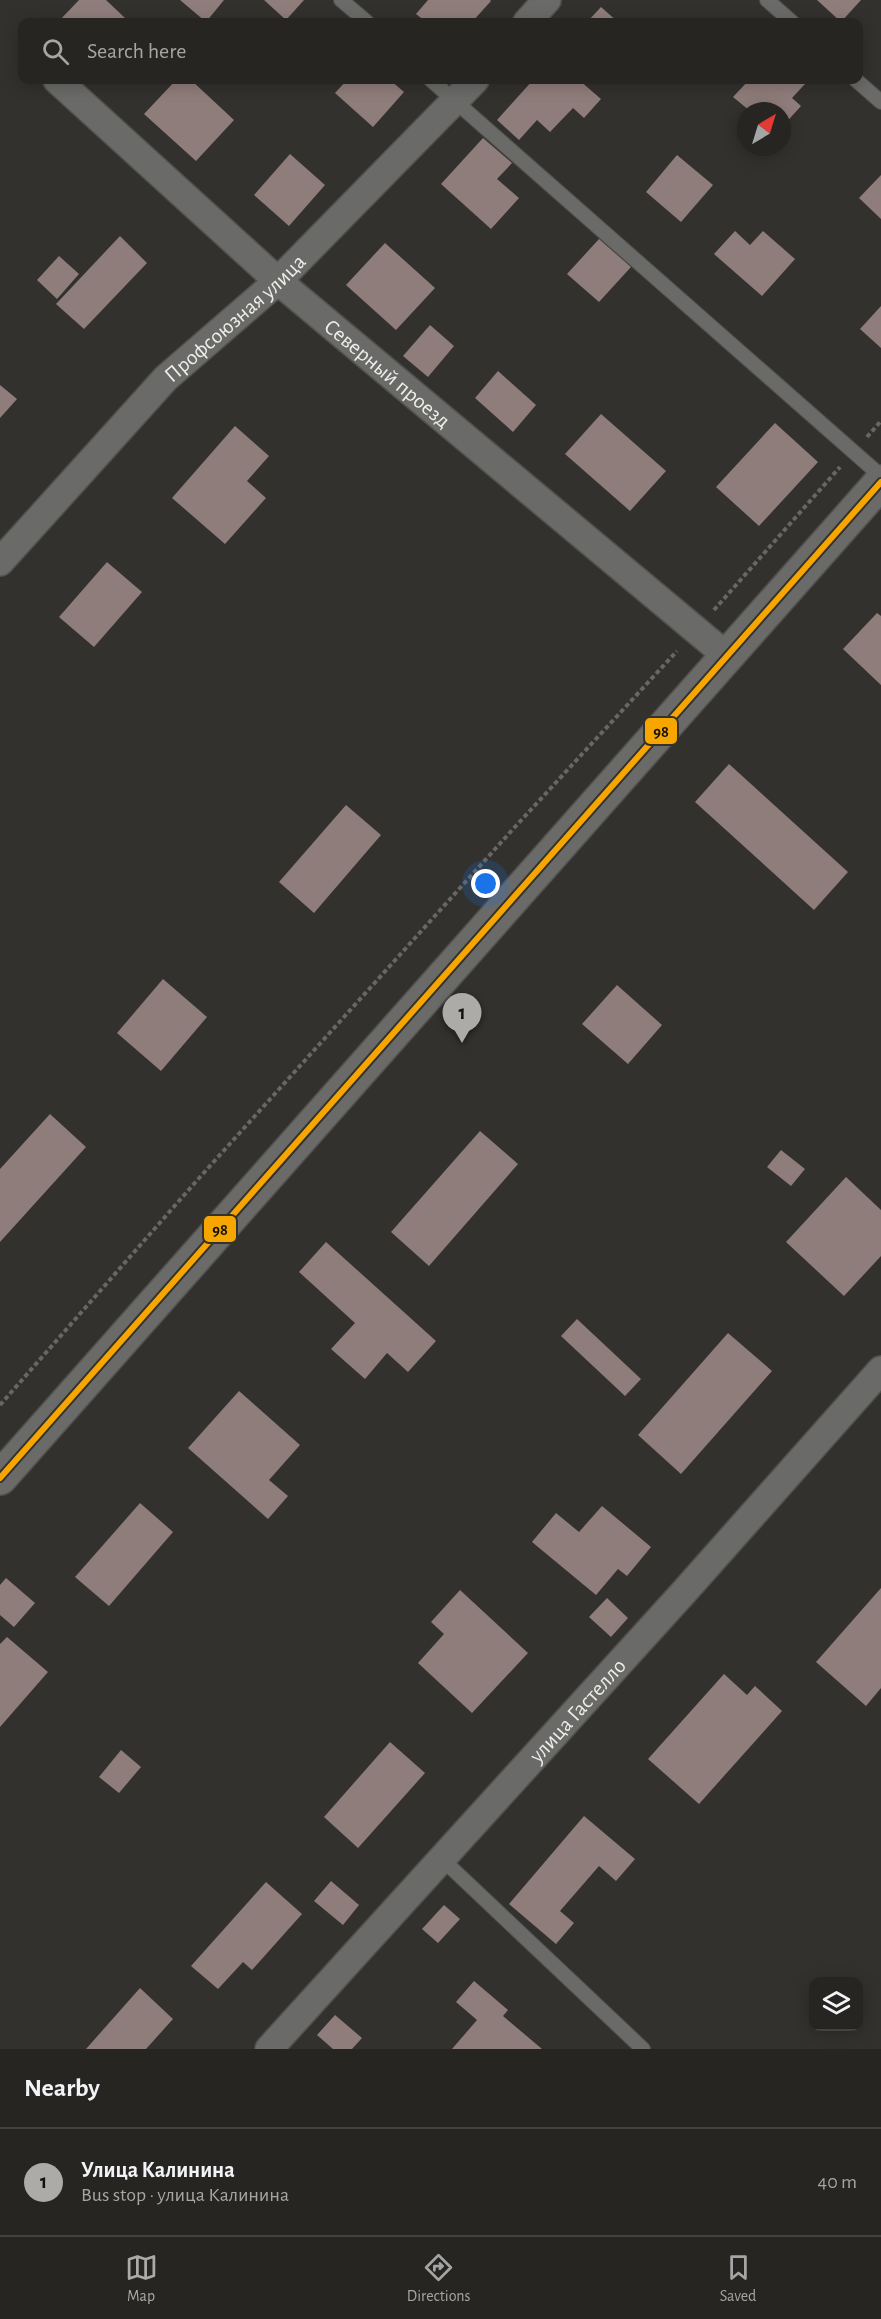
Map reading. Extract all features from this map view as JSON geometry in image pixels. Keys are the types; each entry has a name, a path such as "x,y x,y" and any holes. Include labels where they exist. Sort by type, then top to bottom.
{"main road":[{"path":"0,1478 881,482"}],"street":[{"path":"531,18 547,0"},
{"name":"Северный проезд","path":"61,84 278,281 727,656"},
{"name":"Профсоюзная улица","path":"0,562 166,378 278,281 471,84"},
{"name":"улица Гастелло","path":"269,2049 881,1370"}],"lane":[{"path":"342,0 362,18"},
{"path":"767,0 787,18"},
{"path":"436,84 881,476"},
{"path":"861,84 881,102"},
{"path":"442,1859 643,2049"}],"path":[{"path":"0,1405 207,1168 696,630 881,421"}],"building":[{"path":"79,0 106,0 125,18 62,18"},
{"path":"180,0 224,0 209,18 201,18"},
{"path":"264,0 304,0 288,18 284,18"},
{"path":"428,0 491,1 476,18 421,18 416,14"},
{"path":"817,0 861,0 845,18 837,18"},
{"path":"601,7 613,18 591,18"},
{"path":"172,84 195,84 234,120 196,161 144,114"},
{"path":"343,84 395,84 404,92 373,127 335,93"},
{"path":"529,84 584,84 601,99 584,118 573,108 550,132 537,120 519,140 497,120"},
{"path":"745,84 805,84 792,98 801,106 791,117 791,102 739,102 733,97"},
{"path":"483,138 512,163 497,179 519,198 491,229 441,184"},
{"path":"290,154 325,185 289,226 254,195"},
{"path":"677,155 713,185 681,222 646,192"},
{"path":"881,175 881,219 859,198"},
{"path":"735,231 750,245 763,231 795,259 762,296 714,254"},
{"path":"120,236 147,263 84,329 56,304"},
{"path":"599,239 631,267 599,302 567,274"},
{"path":"385,243 435,288 396,330 346,285"},
{"path":"59,256 79,274 57,299 37,280"},
{"path":"881,306 881,348 860,329"},
{"path":"430,325 454,346 428,377 403,356"},
{"path":"498,371 536,405 513,432 475,398"},
{"path":"0,385 17,399 0,418"},
{"path":"601,414 666,471 630,511 565,454"},
{"path":"775,423 818,462 759,526 716,487"},
{"path":"235,426 269,456 247,481 266,498 225,544 172,498"},
{"path":"107,562 142,592 94,647 59,617"},
{"path":"877,613 881,616 881,685 843,649"},
{"path":"729,764 848,872 814,910 695,802"},
{"path":"346,805 381,835 314,913 279,882"},
{"path":"163,979 207,1017 161,1071 117,1033"},
{"path":"617,985 662,1025 628,1064 582,1024"},
{"path":"50,1114 86,1147 0,1242 0,1169"},
{"path":"480,1131 518,1164 429,1266 391,1232"},
{"path":"781,1150 805,1169 791,1186 767,1167"},
{"path":"846,1177 881,1210 881,1256 844,1296 786,1242"},
{"path":"326,1242 436,1341 408,1372 387,1353 365,1379 331,1349 355,1323 299,1272"},
{"path":"577,1319 641,1379 625,1396 561,1336"},
{"path":"728,1333 772,1371 681,1474 638,1435"},
{"path":"239,1391 300,1445 269,1480 288,1496 268,1519 188,1448"},
{"path":"140,1503 173,1532 109,1606 75,1577"},
{"path":"602,1506 651,1547 627,1576 618,1569 596,1595 532,1542 556,1513 579,1532"},
{"path":"6,1578 35,1603 14,1627 0,1615 0,1585"},
{"path":"881,1588 881,1688 866,1706 816,1662"},
{"path":"460,1590 528,1653 472,1713 418,1663 444,1634 431,1622"},
{"path":"607,1598 628,1618 611,1637 589,1617"},
{"path":"7,1637 48,1672 0,1727 0,1644"},
{"path":"724,1674 747,1695 755,1686 782,1711 699,1804 648,1759"},
{"path":"390,1742 425,1773 358,1848 324,1817"},
{"path":"121,1750 141,1767 119,1793 99,1777"},
{"path":"584,1816 635,1859 616,1881 599,1866 560,1911 574,1923 556,1944 509,1904"},
{"path":"331,1881 359,1905 343,1925 314,1901"},
{"path":"266,1882 302,1914 252,1970 243,1962 218,1989 191,1966"},
{"path":"444,1905 460,1919 438,1943 422,1929"},
{"path":"474,1981 508,2010 503,2016 542,2049 452,2049 477,2020 456,2002"},
{"path":"140,1988 173,2019 146,2049 86,2049"},
{"path":"335,2015 362,2038 352,2049 333,2049 317,2035"}],"transit line":[{"name":"98","path":"0,1478 881,482"}],"place":[{"name":"Улица Калинина","path":"462,1043"}]}
